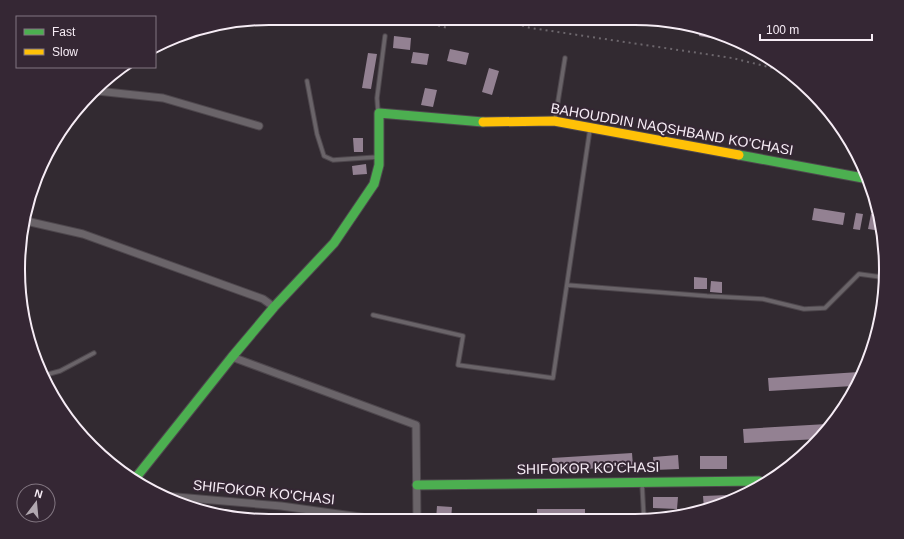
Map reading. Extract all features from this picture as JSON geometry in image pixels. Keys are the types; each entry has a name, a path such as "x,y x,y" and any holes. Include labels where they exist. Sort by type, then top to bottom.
{"street":[{"path":"102,92 163,98 260,126"},
{"name":"BAHOUDDIN NAQSHBAND KO'CHASI","path":"379,113 478,122 554,121 861,178"},
{"path":"138,475 274,307 334,243 374,184 379,165 379,113"},
{"path":"30,222 83,234 263,299 274,307"},
{"path":"232,357 416,425 417,514"},
{"name":"SHIFOKOR KO'CHASI","path":"417,485 642,482 754,483"},
{"name":"SHIFOKOR KO'CHASI","path":"182,497 281,506 339,514"}],"lane":[{"path":"379,113 377,98 385,36"},
{"path":"554,121 565,58"},
{"path":"308,81 316,134 324,156 333,160 379,157"},
{"path":"373,314 463,336 458,365 553,378 590,128"},
{"path":"567,285 763,299 804,309 825,308 859,274 879,277"},
{"path":"48,374 60,371 94,353"},
{"path":"642,482 644,513"}],"building":[{"path":"699,33 715,39 699,36"},
{"path":"394,36 411,38 410,50 393,48"},
{"path":"450,49 469,53 466,65 447,61"},
{"path":"413,52 429,54 427,65 411,63"},
{"path":"368,53 377,54 371,89 362,88"},
{"path":"489,68 499,71 492,95 482,92"},
{"path":"425,88 437,90 433,107 421,105"},
{"path":"353,138 363,138 363,152 354,152"},
{"path":"366,164 367,174 353,175 352,166"},
{"path":"814,208 845,213 843,225 812,220"},
{"path":"856,213 863,214 860,230 853,229"},
{"path":"871,214 873,214 876,230 868,229"},
{"path":"694,277 707,278 707,289 694,289"},
{"path":"711,281 722,282 722,293 710,292"},
{"path":"856,372 849,386 769,391 768,378"},
{"path":"823,424 810,439 744,443 743,429"},
{"path":"632,453 633,466 553,471 552,458"},
{"path":"678,455 679,469 654,470 653,457"},
{"path":"700,456 727,456 727,469 700,469"},
{"path":"728,495 704,504 703,496"},
{"path":"653,497 678,497 677,509 653,508"},
{"path":"437,506 452,507 451,514 436,514"},
{"path":"537,509 585,509 585,514 537,514"}],"railway":[{"path":"436,25 448,28"},
{"path":"520,25 531,28 732,58 773,68"}],"traffic: fast":[{"path":"138,475 274,307 334,243 374,184 379,165 379,113 483,122"},
{"path":"739,155 861,178"},
{"path":"417,485 757,481"}],"traffic: slow":[{"path":"483,122 554,121 739,155"}]}
